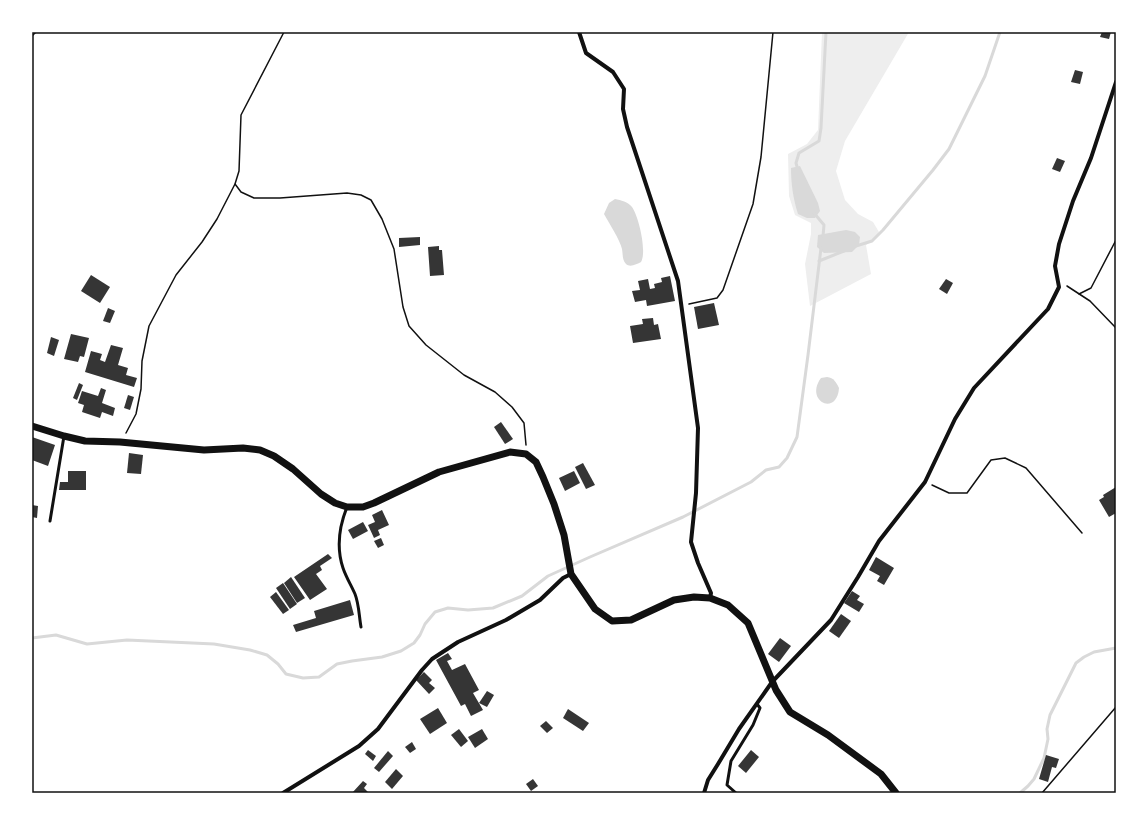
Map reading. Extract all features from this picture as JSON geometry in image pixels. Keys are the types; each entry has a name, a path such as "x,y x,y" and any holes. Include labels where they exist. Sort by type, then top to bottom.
{"street":[{"path":"579,32 586,53 613,72 624,89 623,109 627,127 678,281 698,428 696,493 691,542 711,593 710,598"},
{"path":"704,793 708,780 772,682 831,620 879,541 924,482 955,418 974,388 1048,309 1059,287 1055,266 1059,244 1073,201 1091,158 1116,82"},
{"path":"32,426 85,441 120,442 204,450 243,448 260,450 274,456 293,469 321,494 335,503 347,507 363,507 374,503 439,472 510,452 526,454 536,462 544,477 564,535 571,574 595,609 612,621 631,620 674,600 694,596 710,598 728,605 748,623 772,682 790,712 834,739 880,774 896,793"},
{"path":"283,793 359,746 378,729 432,659 458,642 506,620 540,600 563,578 571,574"}],"lane":[{"path":"50,521 64,436"},
{"path":"347,507 341,522 339,542 343,567 355,594 361,627"},
{"path":"736,793 728,785 732,761 753,725 760,708 757,704"}],"path":[{"path":"32,36 36,32"},
{"path":"120,442 136,414 141,389 142,361 149,326 176,275 218,219 235,184 239,171 241,114 284,32"},
{"path":"681,305 717,298 723,290 753,204 761,157 773,32"},
{"path":"235,184 241,192 254,198 280,198 347,193 361,195 371,200 382,220 394,249 403,307 409,326 426,344 464,375 495,392 512,407 524,423 526,454"},
{"path":"1079,294 1091,288 1116,240"},
{"path":"1058,281 1090,301 1116,328"},
{"path":"924,482 949,493 967,492 991,460 1005,458 1026,468 1082,532"},
{"path":"1042,793 1116,707"}],"shaded area":[{"path":"822,32 909,32 845,141 836,171 845,200 858,214 873,222 879,232 875,239 866,245 871,274 810,306 805,264 811,234 811,223 795,215 789,196 788,154 807,144 818,130"},
{"path":"800,166 818,203 820,211 815,218 807,218 798,214 796,208 791,179 791,168"},
{"path":"615,199 632,207 640,226 643,243 643,257 641,262 634,265 629,266 623,259 619,241 604,214 609,203"},
{"path":"846,230 855,232 860,237 859,245 852,252 824,253 817,247 818,235"},
{"path":"821,378 831,378 839,388 837,397 833,402 828,404 819,399 816,393 817,386"}],"building":[{"path":"1102,32 1111,32 1109,39 1100,37"},
{"path":"1075,70 1083,72 1080,84 1071,82"},
{"path":"1057,158 1065,161 1060,172 1052,169"},
{"path":"420,237 420,245 399,247 399,238"},
{"path":"439,246 439,250 442,250 444,275 430,276 428,247"},
{"path":"91,275 110,287 100,303 81,291"},
{"path":"670,276 675,301 647,306 646,300 635,302 632,291 640,290 638,281 648,279 650,289 655,288 654,284 662,282 661,278"},
{"path":"946,279 953,283 947,294 939,289"},
{"path":"714,303 719,325 698,329 694,307"},
{"path":"108,308 115,311 110,323 103,321"},
{"path":"653,318 654,325 658,324 661,339 633,343 630,326 643,324 642,319"},
{"path":"71,334 89,338 84,357 80,356 78,362 64,359"},
{"path":"51,337 59,340 54,356 47,353"},
{"path":"111,345 123,348 118,365 128,368 126,375 137,378 134,387 85,372 91,351 102,354 100,360 105,362"},
{"path":"79,383 83,385 77,400 73,398"},
{"path":"101,388 106,390 102,403 115,408 113,416 102,412 100,418 82,412 84,405 78,403 82,391 98,396"},
{"path":"128,395 134,397 130,410 124,408"},
{"path":"501,422 513,439 505,444 494,427"},
{"path":"32,437 55,445 48,466 32,460"},
{"path":"129,453 143,455 141,474 127,473"},
{"path":"583,463 595,485 586,489 575,467"},
{"path":"68,471 86,471 86,490 59,490 60,482 68,482"},
{"path":"574,471 580,483 565,491 559,478"},
{"path":"1116,487 1116,513 1109,517 1099,500 1104,497 1103,495"},
{"path":"32,505 38,506 37,518 32,517"},
{"path":"382,510 389,525 378,530 380,535 374,538 368,525 375,522 372,515"},
{"path":"363,522 368,531 353,539 348,530"},
{"path":"381,538 384,545 378,548 374,541"},
{"path":"328,554 332,558 320,566 322,570 316,574 327,589 310,600 294,577"},
{"path":"876,557 894,568 884,585 877,581 880,576 869,570"},
{"path":"291,577 305,598 297,603 284,583"},
{"path":"283,583 297,604 290,609 276,588"},
{"path":"852,591 860,596 857,600 864,604 859,612 844,603"},
{"path":"276,592 289,610 283,614 270,597"},
{"path":"350,600 354,615 296,632 293,625 316,618 314,611"},
{"path":"841,614 851,621 839,638 829,631"},
{"path":"780,638 791,646 779,662 768,654"},
{"path":"448,653 452,659 447,661 452,670 465,664 479,690 473,693 483,710 471,716 465,704 461,706 436,660"},
{"path":"424,672 432,680 429,683 435,688 429,694 416,680"},
{"path":"487,691 494,695 487,707 479,703"},
{"path":"438,708 447,723 430,734 420,719"},
{"path":"568,709 589,723 583,731 563,718"},
{"path":"546,721 553,728 547,733 540,726"},
{"path":"459,729 468,741 461,747 451,735"},
{"path":"482,729 488,739 475,748 468,737"},
{"path":"412,742 416,749 410,753 405,747"},
{"path":"368,750 376,756 373,761 365,754"},
{"path":"751,750 759,757 746,773 738,766"},
{"path":"388,751 393,756 379,772 374,768"},
{"path":"1046,755 1059,759 1056,768 1052,767 1048,782 1039,779"},
{"path":"396,769 403,776 392,789 385,782"},
{"path":"533,779 538,786 531,791 526,784"},
{"path":"363,781 367,784 364,788 369,793 352,793"}],"waterway":[{"path":"798,170 796,163 799,153 819,141 826,32"},
{"path":"856,246 872,241 883,230 949,149 985,76 1000,32"},
{"path":"814,213 824,225 823,236"},
{"path":"32,638 56,635 87,644 127,640 214,644 250,650 267,655 278,664 286,674 303,678 319,677 337,664 382,657 401,651 414,643 425,624 435,612 448,608 468,610 493,608 522,596 548,576 683,517 751,482 766,470 779,467 787,458 797,437 821,248"},
{"path":"819,261 844,251"},
{"path":"1020,793 1034,779 1044,758 1048,739 1047,729 1050,715 1076,663 1094,652 1116,648"}]}
